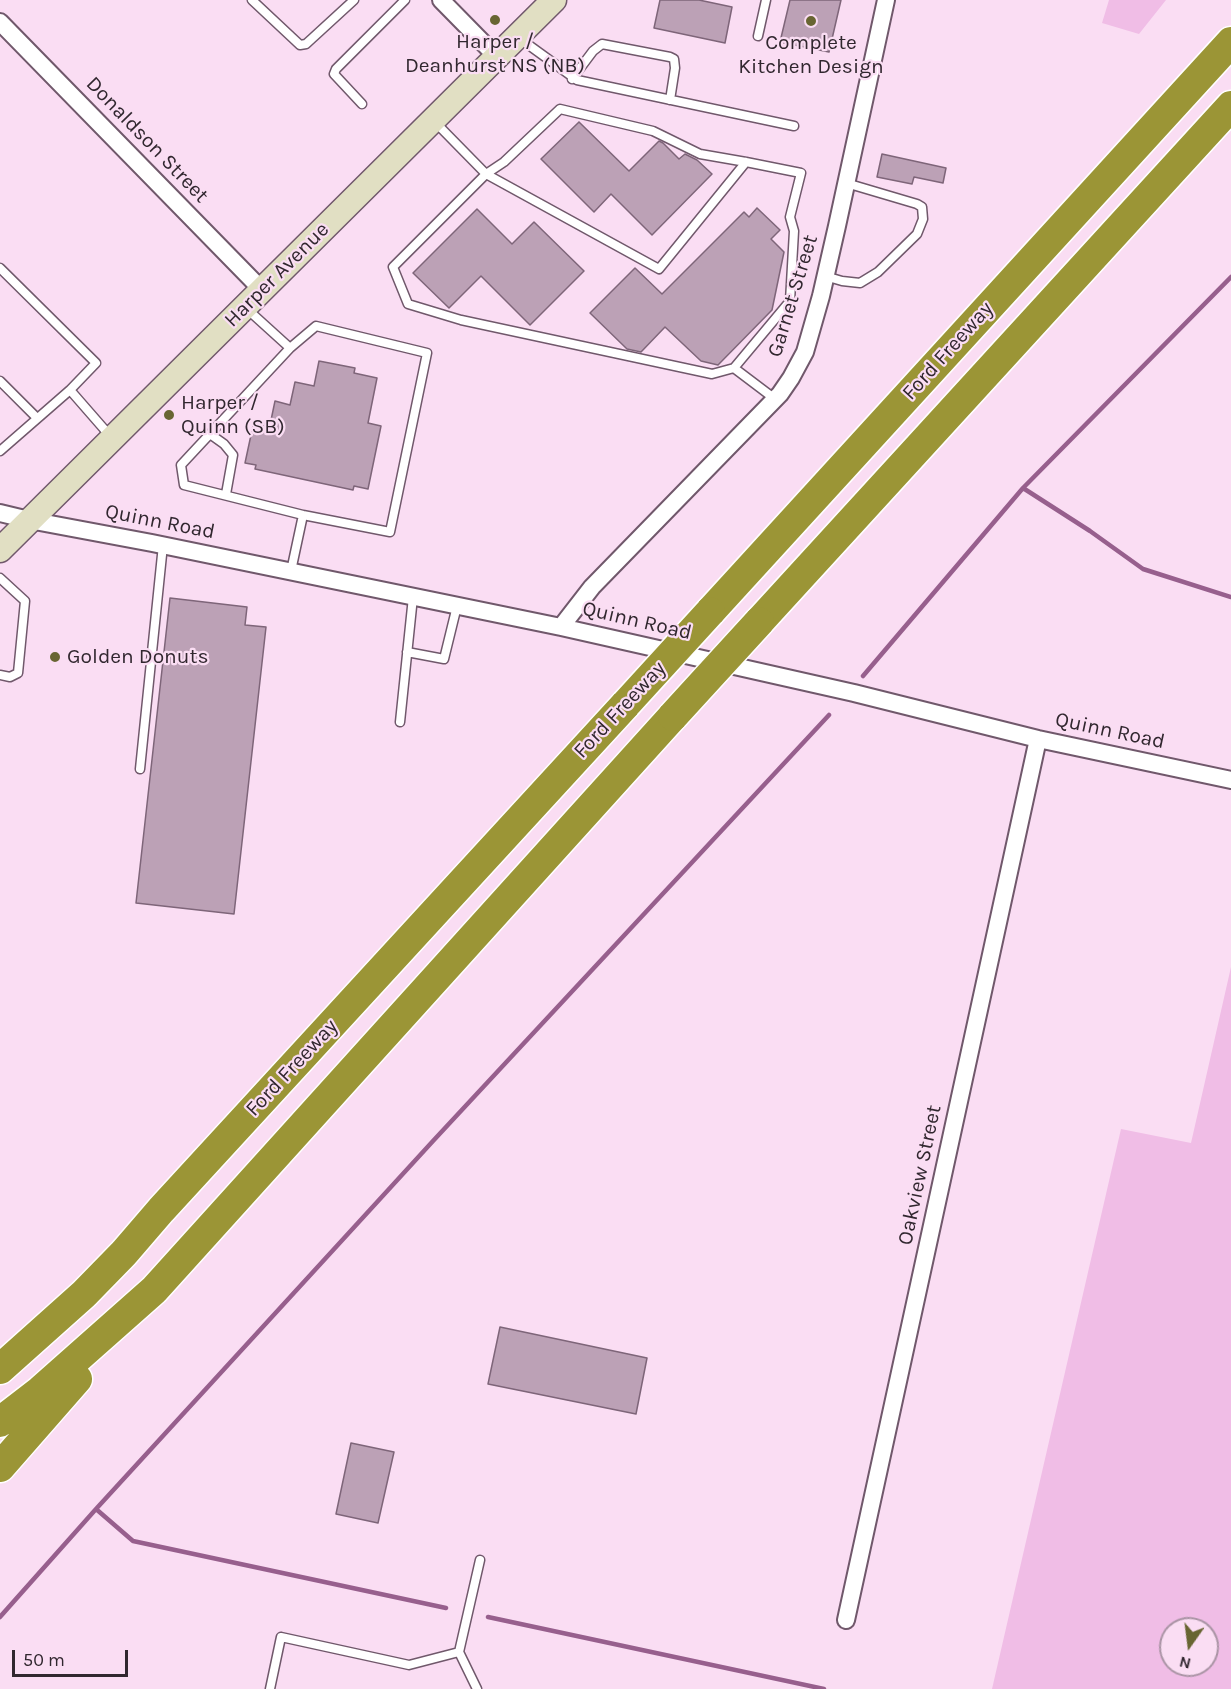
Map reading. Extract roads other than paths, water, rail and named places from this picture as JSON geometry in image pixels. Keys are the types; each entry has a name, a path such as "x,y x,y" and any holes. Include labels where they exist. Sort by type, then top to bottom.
{"highway":[{"name":"Ford Freeway","path":"0,1369 69,1307 124,1253 1231,42"},
{"name":"Ford Freeway","path":"0,1422 40,1391 154,1290 673,716 1231,106"},
{"path":"0,1467 154,1290"}],"main road":[{"name":"Harper Avenue","path":"0,549 554,0"}],"street":[{"path":"441,0 497,57"},
{"name":"Garnet Street","path":"561,627 592,587 775,399 791,378 804,352 825,276 886,0"},
{"name":"Donaldson Street","path":"0,22 262,290"},
{"name":"Quinn Road","path":"0,513 561,627 854,693 1038,739 1231,780"},
{"name":"Oakview Street","path":"846,1620 1038,739"}],"lane":[{"path":"252,0 300,45 306,44 354,0"},
{"path":"362,104 334,74 336,69 405,0"},
{"path":"758,36 766,0"},
{"path":"518,37 572,79 794,126"},
{"path":"572,79 593,51 602,44 670,57 674,59 675,68 670,100"},
{"path":"560,109 653,131 700,154 746,162 801,173 790,217 794,231 790,301 734,368 712,374 461,320 408,304 393,267 486,174 504,162 560,109"},
{"path":"433,121 486,174 659,269 746,162"},
{"path":"825,276 860,283 878,272 917,234 923,219 922,207 917,204 846,183"},
{"path":"0,268 96,363 70,390 0,451"},
{"path":"244,307 290,348"},
{"path":"316,326 427,353 390,532 303,515 184,484 181,465 210,434 290,348 316,326"},
{"path":"734,368 775,399"},
{"path":"0,381 37,418"},
{"path":"70,390 113,439"},
{"path":"210,434 224,444 233,455 225,494"},
{"path":"291,572 303,515"},
{"path":"140,769 163,545"},
{"path":"0,578 25,601 18,672 10,677 0,675"},
{"path":"399,722 412,597"},
{"path":"407,652 444,659 457,606"},
{"path":"477,1689 459,1652 480,1560"},
{"path":"270,1689 281,1637 409,1665 459,1652"}],"waterway":[{"path":"863,676 1023,488 1231,277"},
{"path":"1023,488 1090,531 1143,569 1231,597"},
{"path":"0,1617 433,1141 829,715"},
{"path":"96,1509 133,1541 446,1608"},
{"path":"488,1617 824,1689"}],"place":[{"name":"Harper / Deanhurst NS (NB)","path":"495,20"},
{"name":"Complete Kitchen Design","path":"811,21"},
{"name":"Harper / Quinn (SB)","path":"169,415"},
{"name":"Golden Donuts","path":"55,657"}]}
